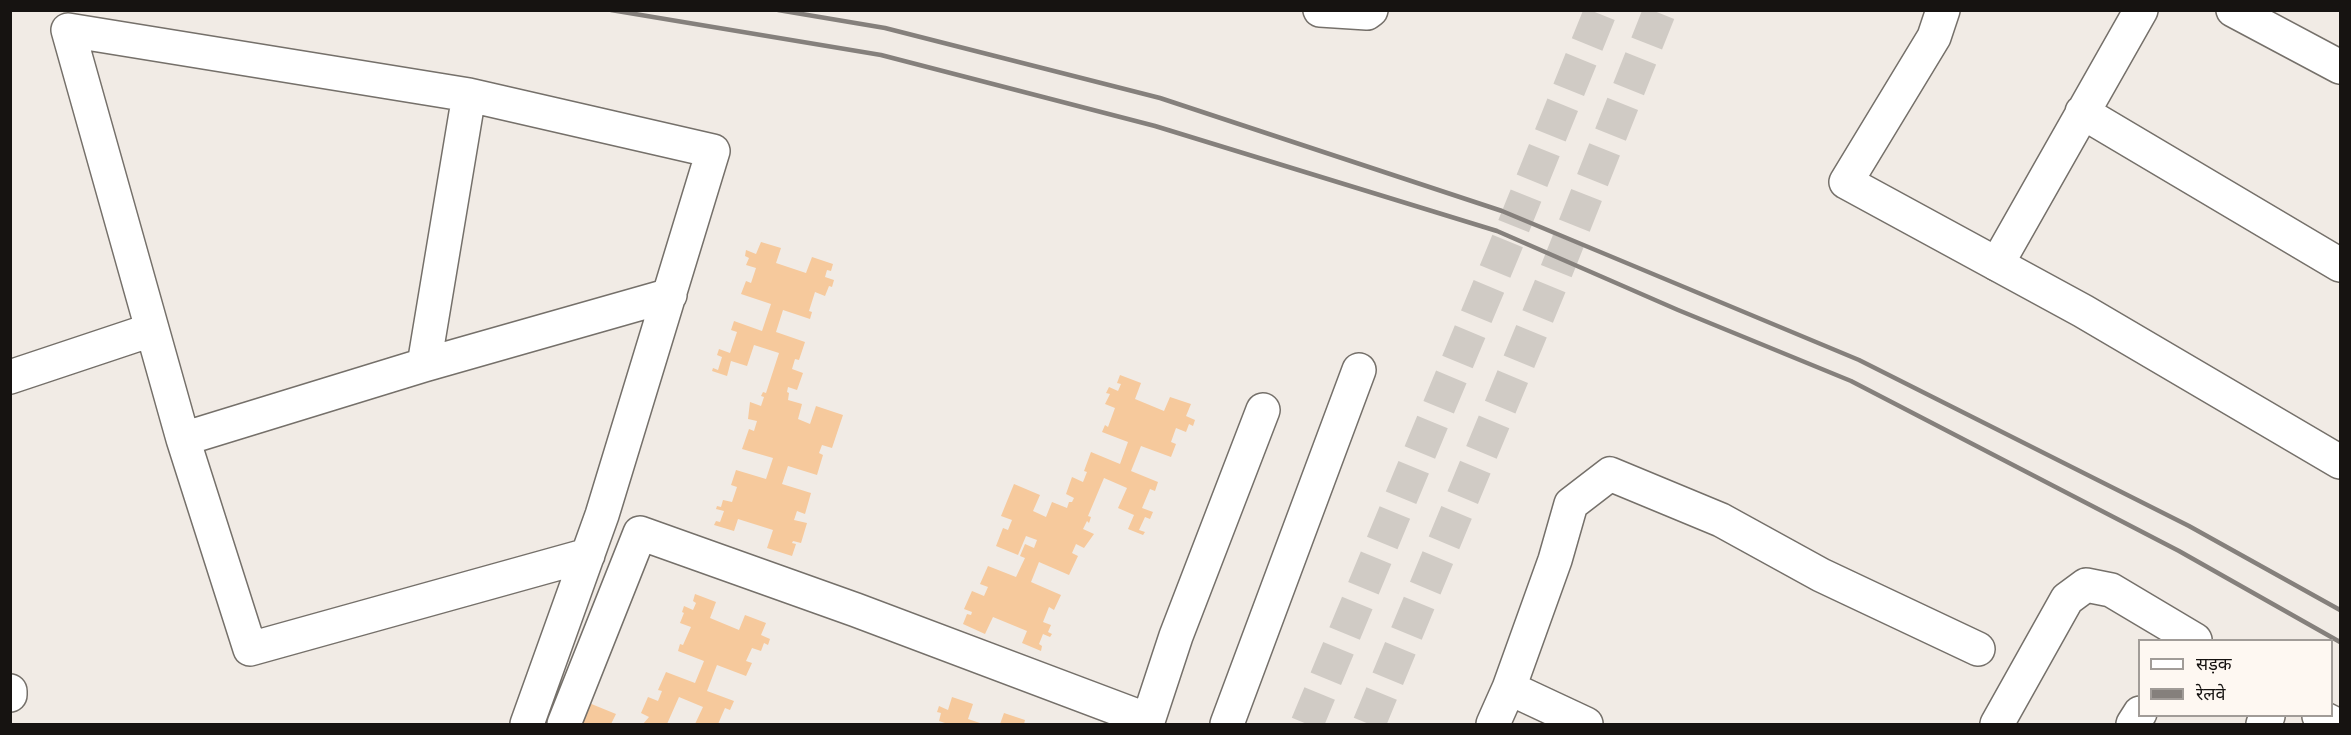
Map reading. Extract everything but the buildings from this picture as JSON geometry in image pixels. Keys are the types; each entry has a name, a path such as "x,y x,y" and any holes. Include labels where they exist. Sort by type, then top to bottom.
{"street":[{"path":"1320,10 1367,13 1371,10"},
{"path":"1943,10 1934,37 1846,182 2083,311 2340,462"},
{"path":"1997,264 2141,10"},
{"path":"2233,10 2340,67"},
{"path":"527,724 588,555 713,151 469,95 68,30 183,439 250,649 588,555"},
{"path":"424,366 469,95"},
{"path":"2082,112 2340,265"},
{"path":"183,439 670,295"},
{"path":"10,377 151,330"},
{"path":"1227,724 1359,370"},
{"path":"564,724 640,533 856,610 1148,722 1176,636 1263,410"},
{"path":"1493,724 1509,688 1555,560 1571,504 1610,474 1721,520 1821,575 1978,649"},
{"path":"1997,724 2067,599 2086,585 2111,590 2187,638"},
{"path":"1509,688 1586,724"},
{"path":"2321,717 2335,724"}],"tunnel":[{"path":"1307,724 1601,10"},
{"path":"1369,724 1554,277 1660,10"}],"railway":[{"path":"611,10 881,55 1155,126 1497,231 1678,310 1851,381 2179,551 2340,642"},
{"path":"778,10 885,28 1160,98 1502,211 1859,360 2189,526 2340,610"}]}
